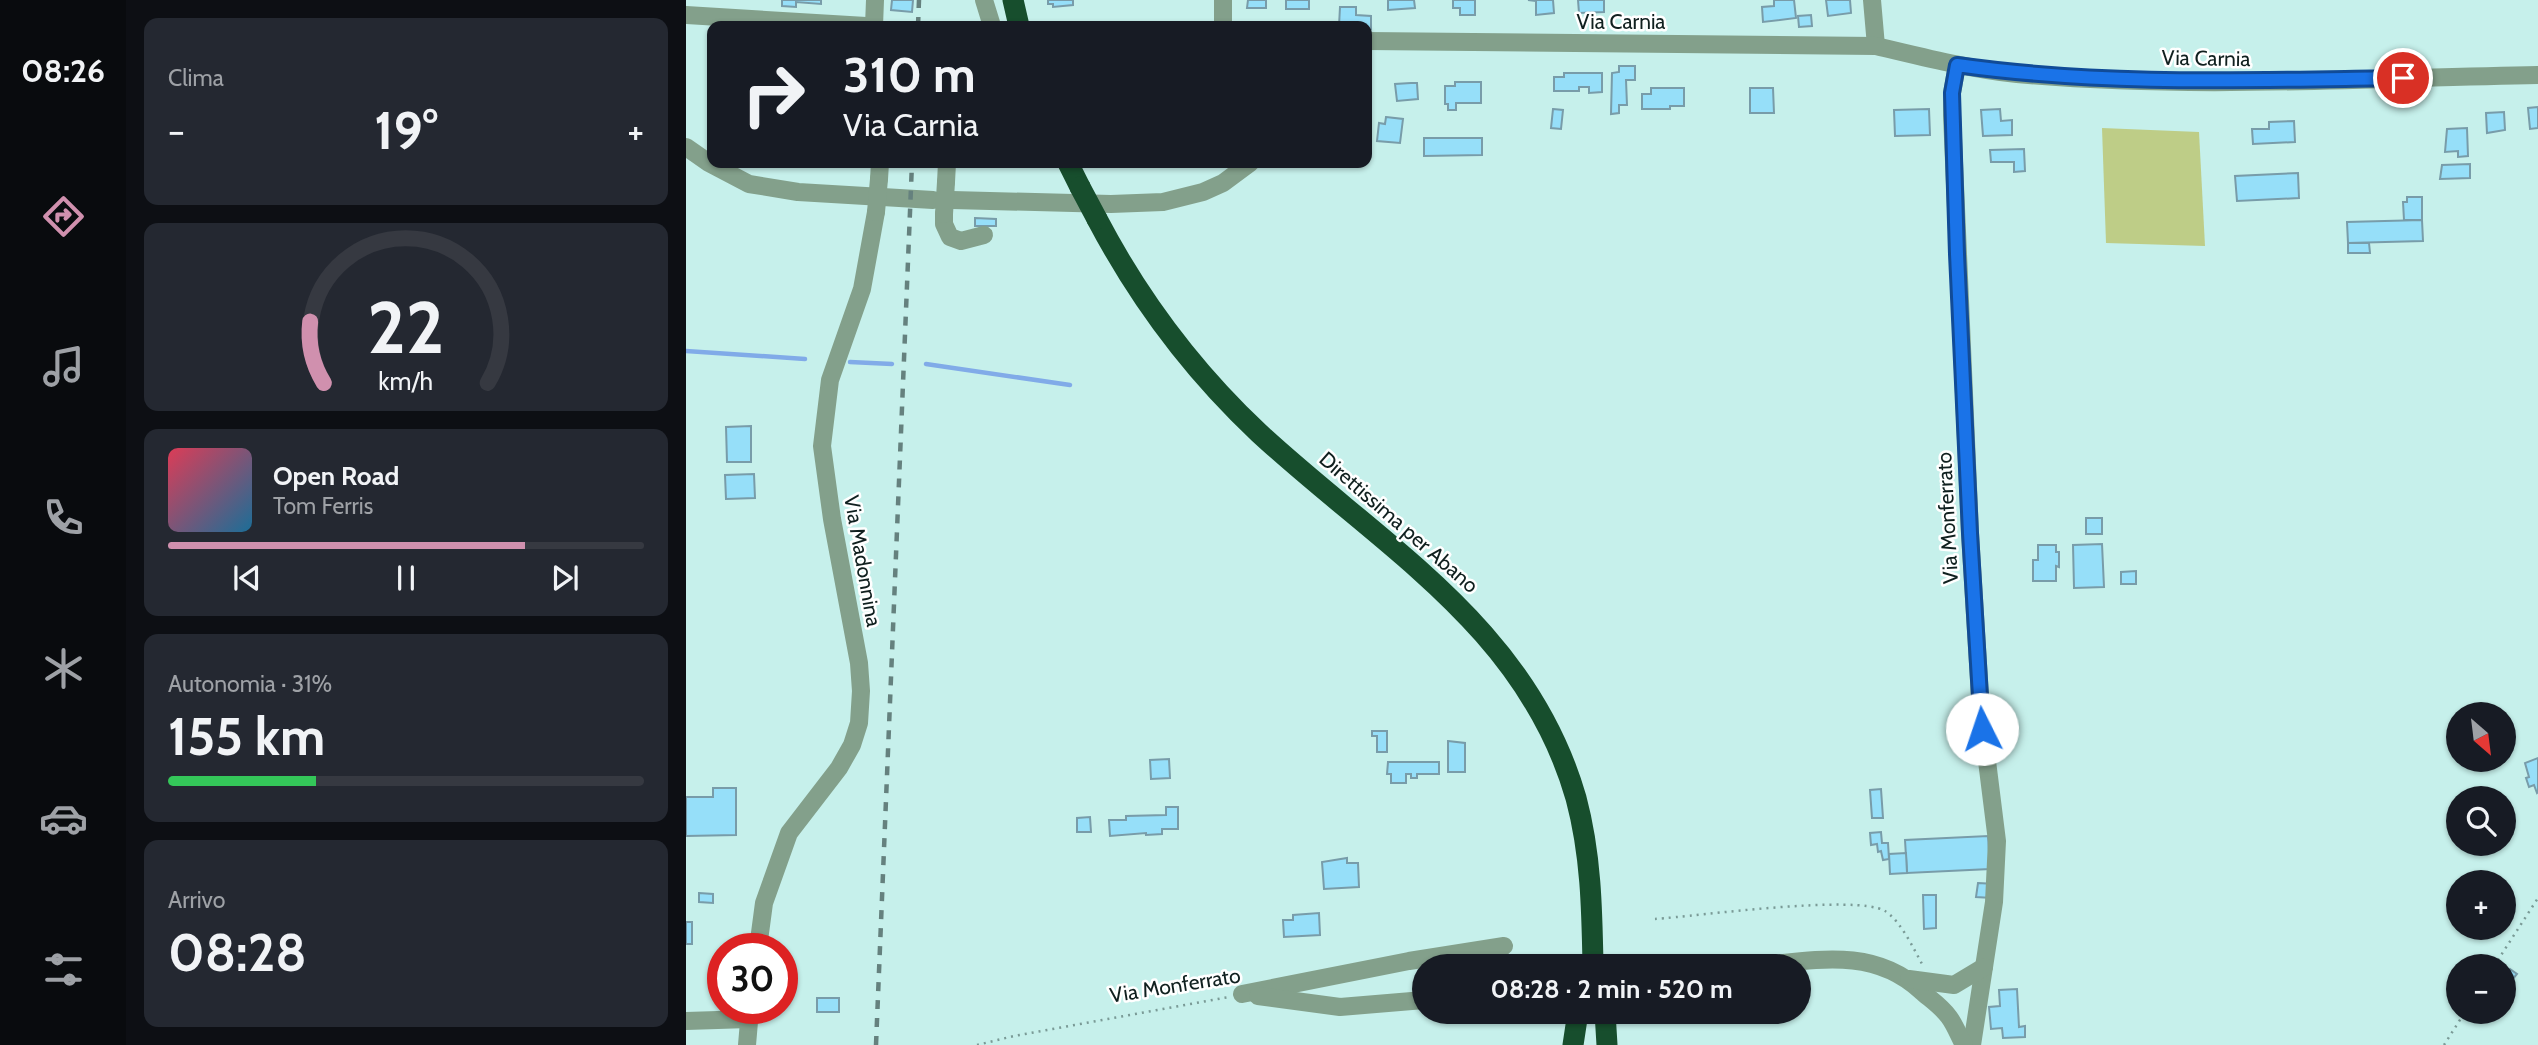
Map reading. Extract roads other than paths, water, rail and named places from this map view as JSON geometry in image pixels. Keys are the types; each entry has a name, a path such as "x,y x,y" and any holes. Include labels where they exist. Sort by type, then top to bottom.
{"highway":[{"path":"1013,0 1018,21"},
{"name":"Direttissima per Abano","path":"1070,168 1114,251 1166,331 1227,401 1312,480 1434,582 1502,654 1539,712 1568,775 1581,822 1592,890 1592,954"},
{"path":"1582,954 1592,890"},
{"path":"1592,890 1601,954"},
{"path":"1573,1045 1576,1024"},
{"path":"1592,1045 1593,1024"},
{"path":"1606,1024 1607,1045"}],"street":[{"path":"874,21 875,0"},
{"path":"1223,0 1223,21"},
{"path":"1872,0 1876,46"},
{"path":"986,4 991,21"},
{"path":"686,15 784,21"},
{"name":"Via Carnia","path":"1372,41 1876,46 1957,65 2016,74 2094,79 2239,82 2538,75"},
{"name":"Via Monferrato","path":"1957,65 1952,93 1952,116 1970,533 1982,734 1997,841 1994,902 1972,1045"},
{"path":"686,147 707,162"},
{"path":"719,168 749,184 798,192 943,205 1163,202 1203,192 1223,183 1244,168"},
{"path":"947,168 943,205 944,224 950,237 961,241 984,235"},
{"name":"Via Madonnina","path":"760,933 764,903 789,833 839,768 852,745 859,723 859,663 832,519 822,446 830,380 862,289 876,212 880,171"},
{"path":"1327,1005 1325,977 1504,946"},
{"path":"1811,962 1864,960 1893,970 1909,979 1949,1017 1964,1045"},
{"path":"1909,979 1954,985 1984,967"},
{"name":"Via Monferrato","path":"1325,977 1242,994 1353,1007 1412,1001"},
{"path":"1949,1017 1958,1021 1976,1013 1954,985"},
{"path":"686,1021 707,1018"},
{"path":"747,1045 748,1024"}],"waterway":[{"path":"686,351 805,359"},
{"path":"850,362 892,364"},
{"path":"926,364 1070,385"}],"railway":[{"path":"918,21 919,0"},
{"path":"876,1045 912,168"}]}
